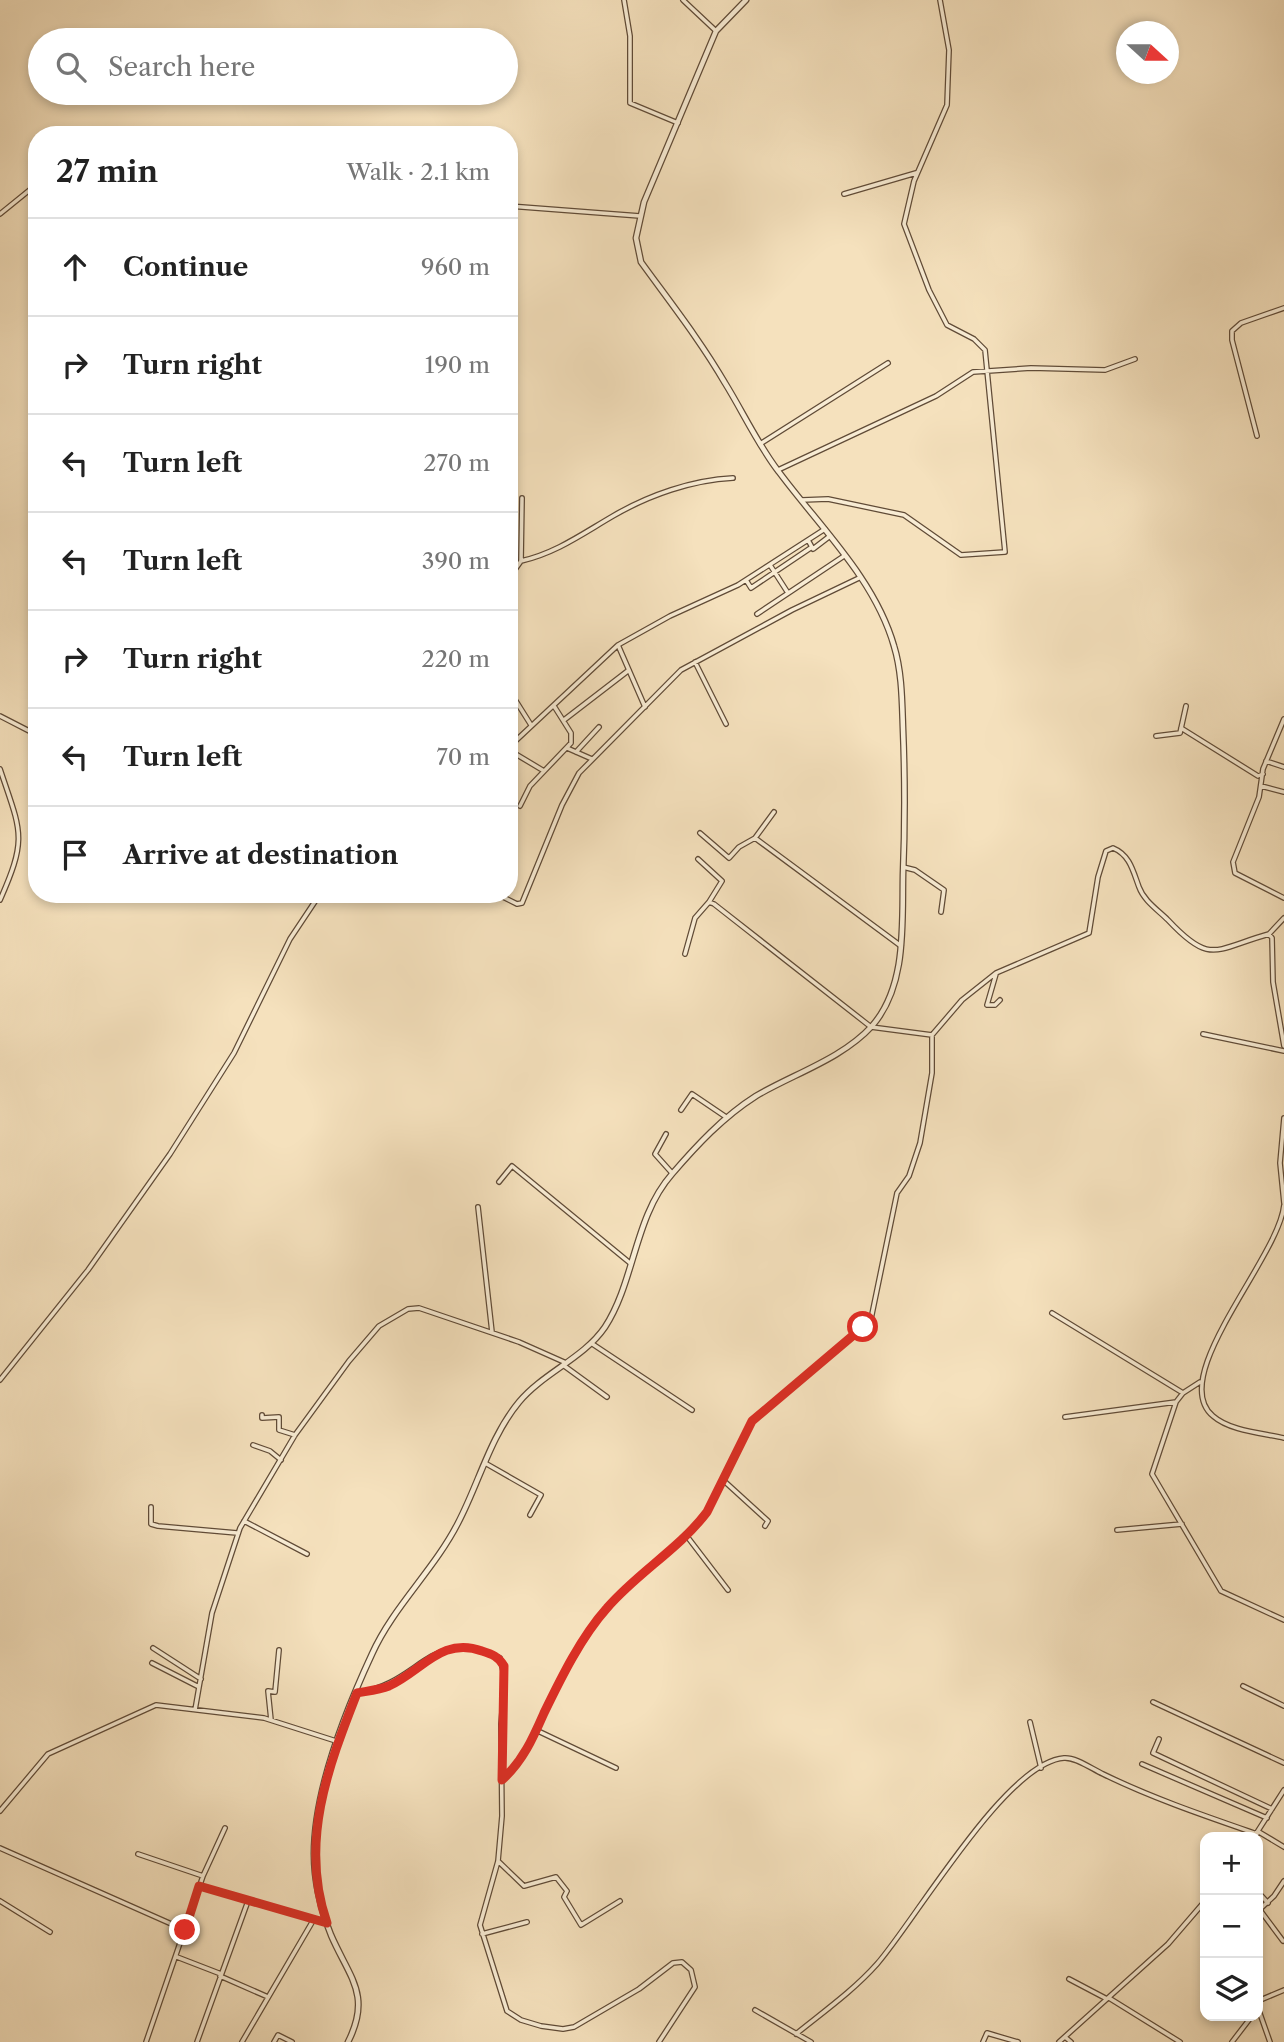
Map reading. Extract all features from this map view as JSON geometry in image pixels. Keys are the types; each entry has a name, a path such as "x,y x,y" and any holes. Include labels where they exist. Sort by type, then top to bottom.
{"street":[{"path":"624,0 629,36 630,103 678,123"},
{"path":"683,0 716,30"},
{"path":"348,2042 358,2016 359,1996 353,1975 327,1923 316,1883 314,1854 316,1824 327,1772 374,1649 438,1558 459,1522 499,1432 522,1399 563,1363 591,1343 611,1317 655,1197 672,1173 726,1117 761,1093 835,1054 871,1027 895,982 901,946 906,821 900,672 887,624 831,536 777,471 706,352 641,262 636,238 640,216 716,30 746,0"},
{"path":"802,499 828,499 904,515 961,555 1005,552 985,350 944,321 907,234 904,216 917,173 936,137 947,106 949,50 940,0"},
{"path":"844,194 917,173"},
{"path":"0,214 28,191"},
{"path":"518,207 640,216"},
{"path":"1257,436 1232,340 1233,331 1241,323 1284,308"},
{"path":"777,471 936,396 973,372 1105,370 1135,359"},
{"path":"760,444 888,363"},
{"path":"522,498 519,563 545,556 618,513 676,489 705,479 733,478"},
{"path":"518,739 618,645 670,616 746,580 825,528"},
{"path":"746,580 751,588 831,536"},
{"path":"808,540 812,547"},
{"path":"757,614 844,555"},
{"path":"770,565 788,593"},
{"path":"515,903 522,903 570,787 592,760 681,670 859,578"},
{"path":"618,645 645,707"},
{"path":"695,662 726,724"},
{"path":"564,720 629,670"},
{"path":"518,704 531,725"},
{"path":"520,806 530,786 567,748 572,738 554,706"},
{"path":"1156,736 1180,733 1186,706"},
{"path":"0,716 28,730"},
{"path":"1284,719 1266,761 1261,786 1234,867 1235,873 1284,898"},
{"path":"576,752 599,727"},
{"path":"1181,728 1258,776 1263,774"},
{"path":"567,748 592,760"},
{"path":"518,754 544,771"},
{"path":"1266,761 1284,766"},
{"path":"0,769 18,821 20,841 0,900"},
{"path":"1261,786 1284,792"},
{"path":"700,833 729,858 739,847 755,838 774,812"},
{"path":"755,838 901,946"},
{"path":"502,1780 522,1757 538,1731 557,1688 607,1608 707,1512 752,1421 871,1319 897,1193 909,1176 920,1143 932,1073 932,1035 962,1000 996,973 1089,933 1098,877 1106,851 1113,848 1121,851 1129,862 1143,896 1192,945 1205,951 1221,950 1269,934 1284,918"},
{"path":"685,954 695,918 722,881 698,859"},
{"path":"904,867 915,870 944,890 941,912"},
{"path":"709,902 871,1027 932,1035"},
{"path":"0,1380 88,1270 170,1154 234,1053 290,939 314,903"},
{"path":"1269,934 1274,943 1273,982 1284,1046"},
{"path":"996,973 987,1004 995,1005 1000,1000"},
{"path":"1203,1034 1284,1051"},
{"path":"681,1110 692,1094 726,1117"},
{"path":"1284,1118 1280,1163 1284,1204 1276,1234 1210,1349 1200,1382 1202,1402 1214,1418 1254,1432 1284,1438"},
{"path":"666,1134 655,1154 672,1173"},
{"path":"499,1182 512,1166 630,1263"},
{"path":"478,1208 492,1332"},
{"path":"195,1710 215,1603 237,1533 295,1435 349,1360 379,1326 408,1309 433,1311 492,1332 563,1363 607,1397"},
{"path":"1052,1313 1183,1393"},
{"path":"591,1343 692,1410"},
{"path":"1200,1382 1183,1393 1176,1402 1152,1474 1221,1591 1284,1620"},
{"path":"1065,1417 1176,1402"},
{"path":"262,1415 262,1418 279,1416 279,1430 295,1435"},
{"path":"254,1445 271,1451 281,1460"},
{"path":"485,1463 541,1495 530,1515"},
{"path":"723,1480 768,1521 765,1526"},
{"path":"151,1507 151,1524 237,1533"},
{"path":"244,1521 307,1553"},
{"path":"1117,1530 1182,1524"},
{"path":"686,1535 728,1590"},
{"path":"357,1693 390,1685 443,1650 457,1646 474,1648 500,1658 505,1679 501,1724 502,1780 498,1860 482,1912 482,1934 508,2011 521,2021 563,2029 583,2023 639,1989 673,1964 682,1962 691,1969 695,1987 659,2042"},
{"path":"153,1648 201,1679"},
{"path":"271,1720 268,1691 275,1692 279,1650"},
{"path":"152,1663 200,1687"},
{"path":"1243,1686 1284,1706"},
{"path":"1153,1702 1284,1763"},
{"path":"0,1811 48,1754 146,1707 156,1705 271,1720 338,1741"},
{"path":"1030,1722 1041,1768"},
{"path":"538,1731 616,1769"},
{"path":"1159,1740 1153,1753 1272,1809"},
{"path":"796,2034 875,1966 978,1826 1017,1786 1041,1768 1066,1758 1153,1798 1249,1832"},
{"path":"1142,1764 1266,1818"},
{"path":"1259,1832 1284,1790"},
{"path":"146,2042 202,1876 225,1828"},
{"path":"1263,1838 1284,1847"},
{"path":"0,1848 185,1930"},
{"path":"138,1854 202,1876"},
{"path":"498,1860 524,1886 556,1877 567,1891 564,1896 581,1925 620,1901"},
{"path":"1263,1907 1284,1881"},
{"path":"199,1886 327,1923"},
{"path":"1261,1895 1268,1903"},
{"path":"0,1900 50,1932"},
{"path":"197,2042 248,1901"},
{"path":"1059,2042 1168,1944 1200,1908"},
{"path":"1263,1916 1284,1941"},
{"path":"242,2042 314,1919"},
{"path":"482,1934 527,1922"},
{"path":"176,1957 268,1997"},
{"path":"1069,1979 1108,1998 1180,2042"},
{"path":"1263,1999 1284,1990"},
{"path":"755,2010 811,2042"},
{"path":"1232,2042 1248,2021"},
{"path":"1263,2021 1270,2042"},
{"path":"984,2042 987,2033 992,2032 1018,2042"},
{"path":"274,2042 278,2035 292,2042"},
{"path":"1065,2037 1072,2042"}],"route":[{"path":"185,1930 199,1886 327,1923 316,1883 316,1824 327,1772 357,1693 390,1685 443,1650 457,1646 474,1648 500,1658 505,1679 501,1724 502,1780 511,1772 538,1731 557,1688 594,1625 637,1577 697,1525 707,1512 752,1421 863,1327"}]}
